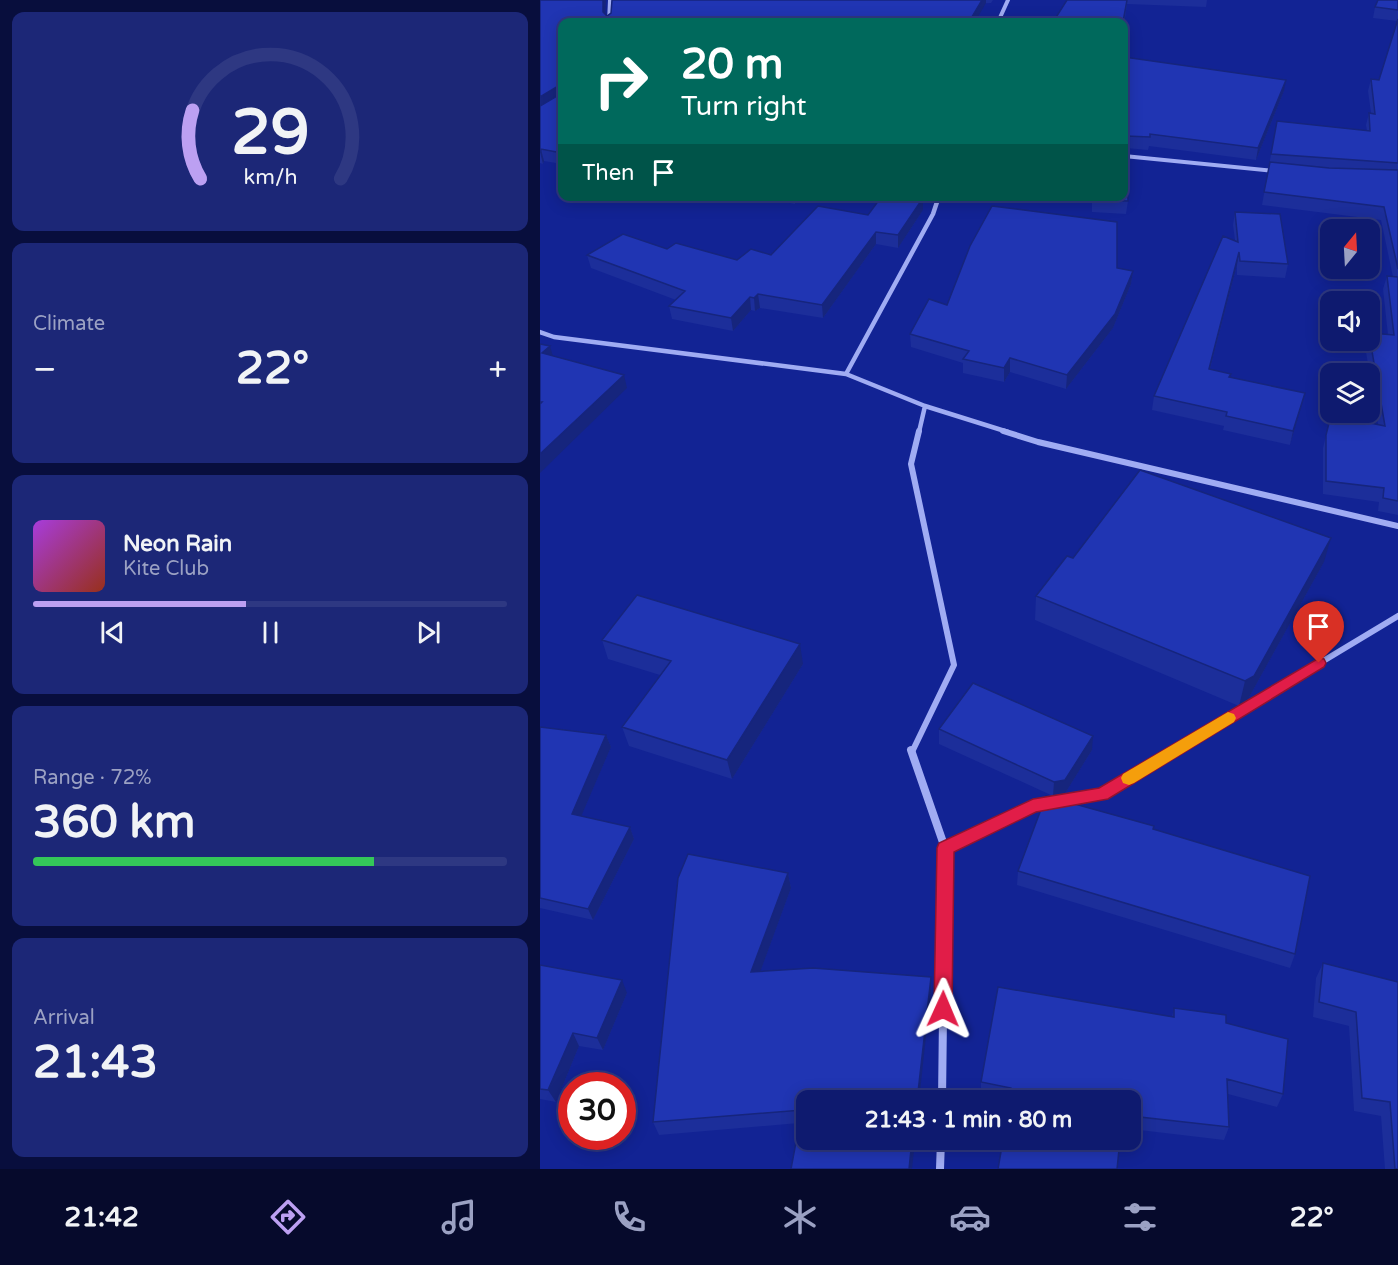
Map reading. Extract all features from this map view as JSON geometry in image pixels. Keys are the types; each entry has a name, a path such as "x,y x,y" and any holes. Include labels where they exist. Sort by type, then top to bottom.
{"street":[{"path":"609,18 610,0"},
{"path":"1000,18 1008,0"},
{"path":"1128,156 1278,172"},
{"path":"846,374 933,214 937,201"},
{"path":"540,332 554,337 846,374 925,406 1038,442 1398,526"},
{"path":"925,406 911,464 954,665 911,750 945,848 942,1090"},
{"path":"945,848 1033,806 1102,794 1398,616"},
{"path":"940,1169 941,1150"}],"building":[{"path":"540,0 603,0 603,12 607,16 611,13 612,0 982,0 971,18 558,18 558,86 540,97"},
{"path":"1067,0 1127,0 1124,18 1056,18"},
{"path":"1378,0 1398,0 1398,10 1375,7"},
{"path":"1398,19 1398,163 1271,154 1277,121 1370,131 1369,113 1375,114 1371,79 1379,80"},
{"path":"1128,58 1286,80 1258,148 1150,134 1150,137 1128,136"},
{"path":"558,95 558,152 541,149 540,152 540,106"},
{"path":"1270,162 1329,168 1398,170 1398,269 1384,207 1264,192"},
{"path":"878,201 921,201 898,235 876,232 822,305 758,294 754,298 750,297 731,318 669,306 685,291 587,255 623,234 667,249 676,243 737,260 751,249 771,255 818,206 868,215"},
{"path":"992,206 1117,222 1117,268 1133,271 1115,314 1067,375 1010,358 1004,368 963,359 969,351 910,334 929,299 947,305 970,246"},
{"path":"1235,212 1280,214 1288,264 1240,261 1239,252 1209,369 1231,374 1229,377 1305,393 1293,431 1226,416 1227,412 1154,396 1223,236 1238,242"},
{"path":"1387,276 1398,277 1398,501 1383,498 1384,488 1326,481 1326,435 1329,423 1370,423 1385,426 1380,397 1380,363 1374,363 1372,351 1380,351 1380,334 1394,335"},
{"path":"540,344 550,346 542,353 624,375 540,454 540,404 542,402 540,402"},
{"path":"1140,470 1331,538 1254,676 1245,681 1036,596 1067,556 1073,558"},
{"path":"637,595 800,644 727,760 622,727 671,661 602,640"},
{"path":"973,683 1093,736 1065,780 1054,782 939,729"},
{"path":"540,727 606,735 572,814 630,827 588,909 540,898"},
{"path":"1046,796 1154,826 1153,829 1310,876 1295,954 1018,871"},
{"path":"688,854 788,873 751,972 813,968 931,977 918,1090 796,1090 796,1110 653,1122 678,878"},
{"path":"1323,963 1398,982 1398,1169 1395,1169 1390,1102 1362,1098 1356,1012 1319,1002"},
{"path":"540,965 622,980 597,1038 573,1033 548,1090 540,1089"},
{"path":"998,987 1174,1017 1174,1008 1226,1015 1226,1023 1288,1039 1283,1094 1227,1079 1229,1127 1141,1117 1141,1090 1011,1090 1011,1088 981,1082"},
{"path":"796,1142 796,1150 911,1150 909,1169 791,1169"},
{"path":"1001,1150 1119,1150 1117,1169 998,1169"}],"slow traffic":[{"path":"1129,778 1228,718"}],"route":[{"path":"943,1009 945,848 1033,806 1102,794 1319,663"}]}
